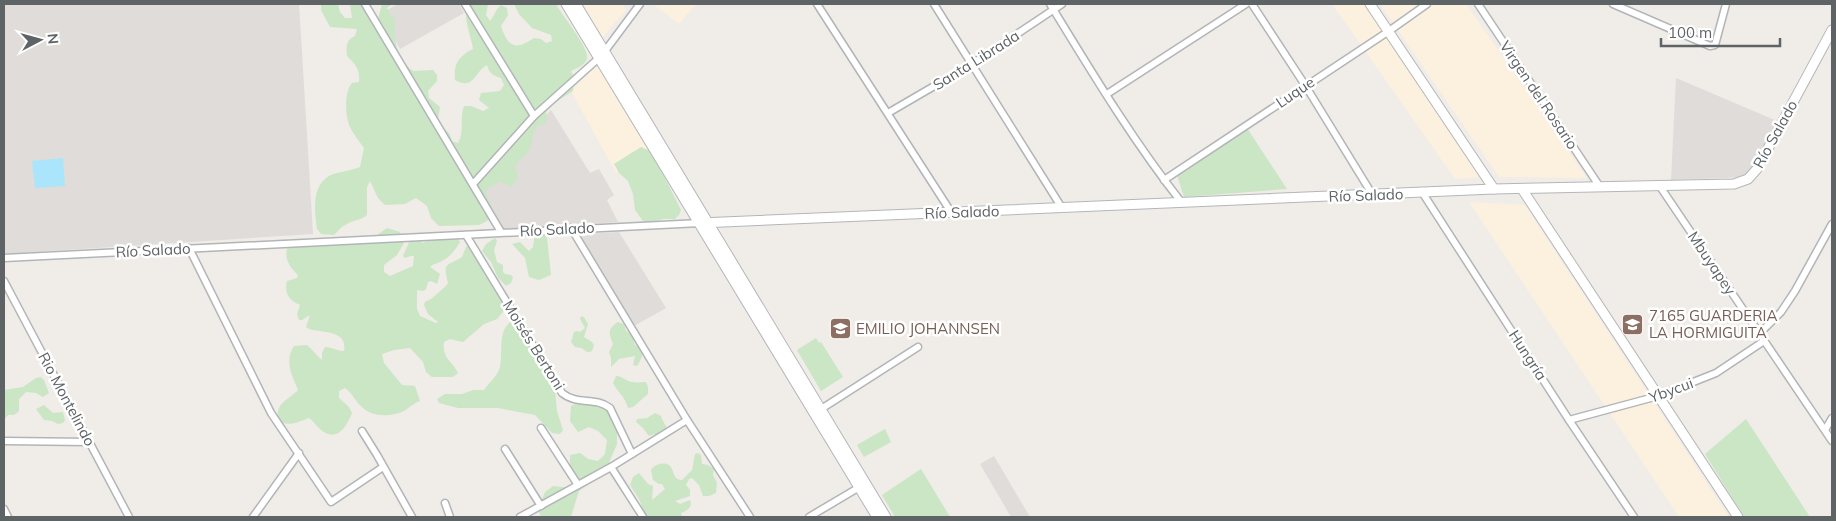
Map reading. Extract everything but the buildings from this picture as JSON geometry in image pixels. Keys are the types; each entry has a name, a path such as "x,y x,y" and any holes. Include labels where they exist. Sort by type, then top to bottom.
{"street":[{"path":"365,4 501,232"},
{"path":"465,4 534,116"},
{"path":"566,4 602,54"},
{"path":"576,4 602,54 863,485 886,517"},
{"path":"473,184 534,116 602,54 640,4"},
{"path":"817,4 951,212"},
{"path":"934,4 1062,208"},
{"name":"Santa Librada","path":"888,113 972,64 1052,7 1062,4"},
{"path":"1107,94 1246,4"},
{"path":"1252,4 1305,85 1372,194"},
{"path":"1370,4 1494,189"},
{"name":"Luque","path":"1164,180 1427,4"},
{"name":"Virgen del Rosario","path":"1478,4 1600,186"},
{"path":"1613,4 1710,46 1715,45 1726,4"},
{"path":"1052,7 1164,180 1182,203"},
{"name":"Río Salado","path":"4,258 571,228 1494,189 1734,184 1748,179 1757,169 1832,30"},
{"name":"Mbuyapey","path":"1659,185 1832,441"},
{"path":"1522,188 1738,517"},
{"name":"Hungría","path":"1422,192 1634,517"},
{"path":"1759,334 1782,312 1832,224"},
{"path":"571,228 687,420 750,517"},
{"name":"Moisés Bertoni","path":"466,235 562,393 570,400 598,402 610,408 632,454"},
{"path":"189,248 272,414 331,502 383,467"},
{"name":"Rio Montelindo","path":"4,281 129,517"},
{"name":"Ybycui","path":"1569,420 1658,396 1716,374 1764,342"},
{"path":"818,411 918,346"},
{"path":"1825,430 1832,418"},
{"path":"520,517 611,467 687,420"},
{"path":"540,428 578,485"},
{"path":"362,432 412,517"},
{"path":"4,441 89,442"},
{"path":"505,449 541,506"},
{"path":"253,517 299,453"},
{"path":"611,467 644,517"},
{"path":"809,517 863,485"},
{"path":"863,485 878,517"},
{"path":"445,503 450,517"},
{"path":"4,509 8,517"}],"shaded area":[{"path":"4,4 299,4 313,234 4,254"},
{"path":"398,4 459,4 464,13 400,49 380,14"},
{"path":"581,4 622,4 626,10 602,38"},
{"path":"653,4 696,4 679,24"},
{"path":"1332,4 1365,4 1486,177 1455,179"},
{"path":"1380,4 1466,4 1587,178 1499,177"},
{"path":"598,64 650,153 616,173 571,91"},
{"path":"1676,78 1777,121 1747,177 1671,180"},
{"path":"551,110 590,173 599,169 614,195 607,200 618,222 505,230 502,228 479,189 480,182"},
{"path":"1469,202 1525,205 1729,517 1679,517"},
{"path":"619,232 666,308 634,326 581,241 581,238 587,234"},
{"path":"994,456 1030,517 1011,517 980,464"}],"green space":[{"path":"321,4 338,4 340,12 345,18 352,18 350,4 365,4 369,12 378,19 382,4 392,4 387,8 395,19 395,41 399,55 413,71 433,70 437,75 437,81 428,91 429,98 440,107 438,121 440,127 448,132 452,141 458,143 461,134 464,106 471,106 483,111 489,108 479,100 481,93 500,91 504,85 501,78 492,74 487,65 470,82 461,83 455,80 455,69 458,61 473,49 467,21 467,4 488,4 486,15 490,21 501,5 507,8 508,15 501,26 506,39 513,45 522,45 534,38 541,39 546,43 552,41 551,35 532,28 519,14 514,4 556,4 584,47 587,59 583,65 571,71 574,77 573,91 556,102 546,112 545,124 538,125 535,129 530,149 516,165 517,178 515,182 511,187 500,181 488,187 486,193 491,206 491,219 479,225 439,226 431,218 427,206 416,198 405,204 385,205 378,198 370,181 367,187 367,215 345,225 334,235 321,234 317,229 315,204 318,188 322,181 337,173 360,167 364,148 350,127 346,111 349,87 352,83 359,82 358,70 347,56 347,44 355,36 357,29 330,27 321,10"},
{"path":"1245,125 1287,189 1184,197 1176,172"},
{"path":"641,147 650,151 681,210 675,219 663,219 650,223 643,221 635,210 633,194 628,181 619,173 614,164"},
{"path":"387,228 400,232 404,243 397,255 384,265 384,272 390,276 413,266 414,256 405,258 403,256 411,238 423,243 433,236 456,237 460,242 448,257 430,267 440,274 437,284 431,281 428,282 426,289 423,291 417,290 417,309 420,316 436,323 438,322 428,314 424,305 425,302 446,286 448,283 446,267 462,257 466,247 469,245 507,307 497,319 484,324 463,342 450,339 444,342 444,352 458,373 453,377 432,377 426,372 423,362 410,348 382,354 384,363 402,385 415,386 420,401 404,411 389,415 372,413 360,406 345,388 339,391 339,398 349,407 352,413 345,427 334,435 324,432 309,418 290,424 278,421 280,406 298,390 291,374 289,363 294,346 307,345 322,360 322,353 325,347 344,351 342,339 338,336 306,327 310,315 299,320 297,314 300,305 290,298 286,289 287,281 297,278 298,275 287,259 288,247 373,238"},
{"path":"542,230 547,238 551,275 539,280 529,277 525,258 512,244 520,242 529,251 533,247 535,234"},
{"path":"495,238 497,241 494,250 497,262 503,265 503,272 505,274 513,277 511,283 506,286 498,278 491,262 482,251 486,244"},
{"path":"581,316 584,317 588,324 584,337 594,345 590,352 575,347 571,342 574,332 580,332 585,328 580,319"},
{"path":"518,317 525,322 531,341 554,380 557,411 563,430 560,434 552,433 535,415 498,408 458,408 439,403 437,399 445,394 462,394 473,390 484,390 500,367 503,332 511,321"},
{"path":"618,322 624,324 626,331 632,335 635,345 643,351 637,366 633,365 635,356 619,359 611,367 609,352 613,344 610,332 612,327"},
{"path":"816,338 819,343 821,342 843,377 821,391 797,350"},
{"path":"616,376 632,382 646,382 648,394 633,407 628,408 625,400 613,383"},
{"path":"41,377 49,393 43,397 36,393 26,392 19,399 19,411 14,415 8,415 4,420 4,390 23,387 36,378"},
{"path":"600,401 611,411 617,428 617,444 604,474 579,491 571,517 541,517 538,509 545,492 553,486 570,488 575,485 570,473 570,455 580,453 588,459 598,461 605,454 607,440 598,431 589,427 578,432 570,421 571,406 579,402"},
{"path":"44,405 53,413 63,412 65,420 63,423 58,424 44,420 36,409"},
{"path":"655,413 661,416 668,430 667,436 657,443 654,441 655,434 649,436 636,422 637,419 647,418"},
{"path":"1746,419 1810,517 1744,517 1705,454"},
{"path":"885,429 891,442 864,457 857,445"},
{"path":"695,454 701,455 702,464 714,469 713,475 717,483 716,493 703,496 699,485 692,478 689,479 686,485 690,490 690,496 675,501 680,504 690,500 691,502 690,507 681,513 682,517 646,517 639,499 630,485 633,477 639,473 648,484 653,486 652,500 665,489 662,484 653,480 651,470 659,464 669,465 675,477 682,480 692,470"},
{"path":"921,469 950,517 895,517 882,495"}],"water":[{"path":"63,158 65,186 35,188 32,161"}],"place":[{"name":"7165 GUARDERIA LA HORMIGUITA","path":"1633,324"},
{"name":"EMILIO JOHANNSEN","path":"840,328"}]}
